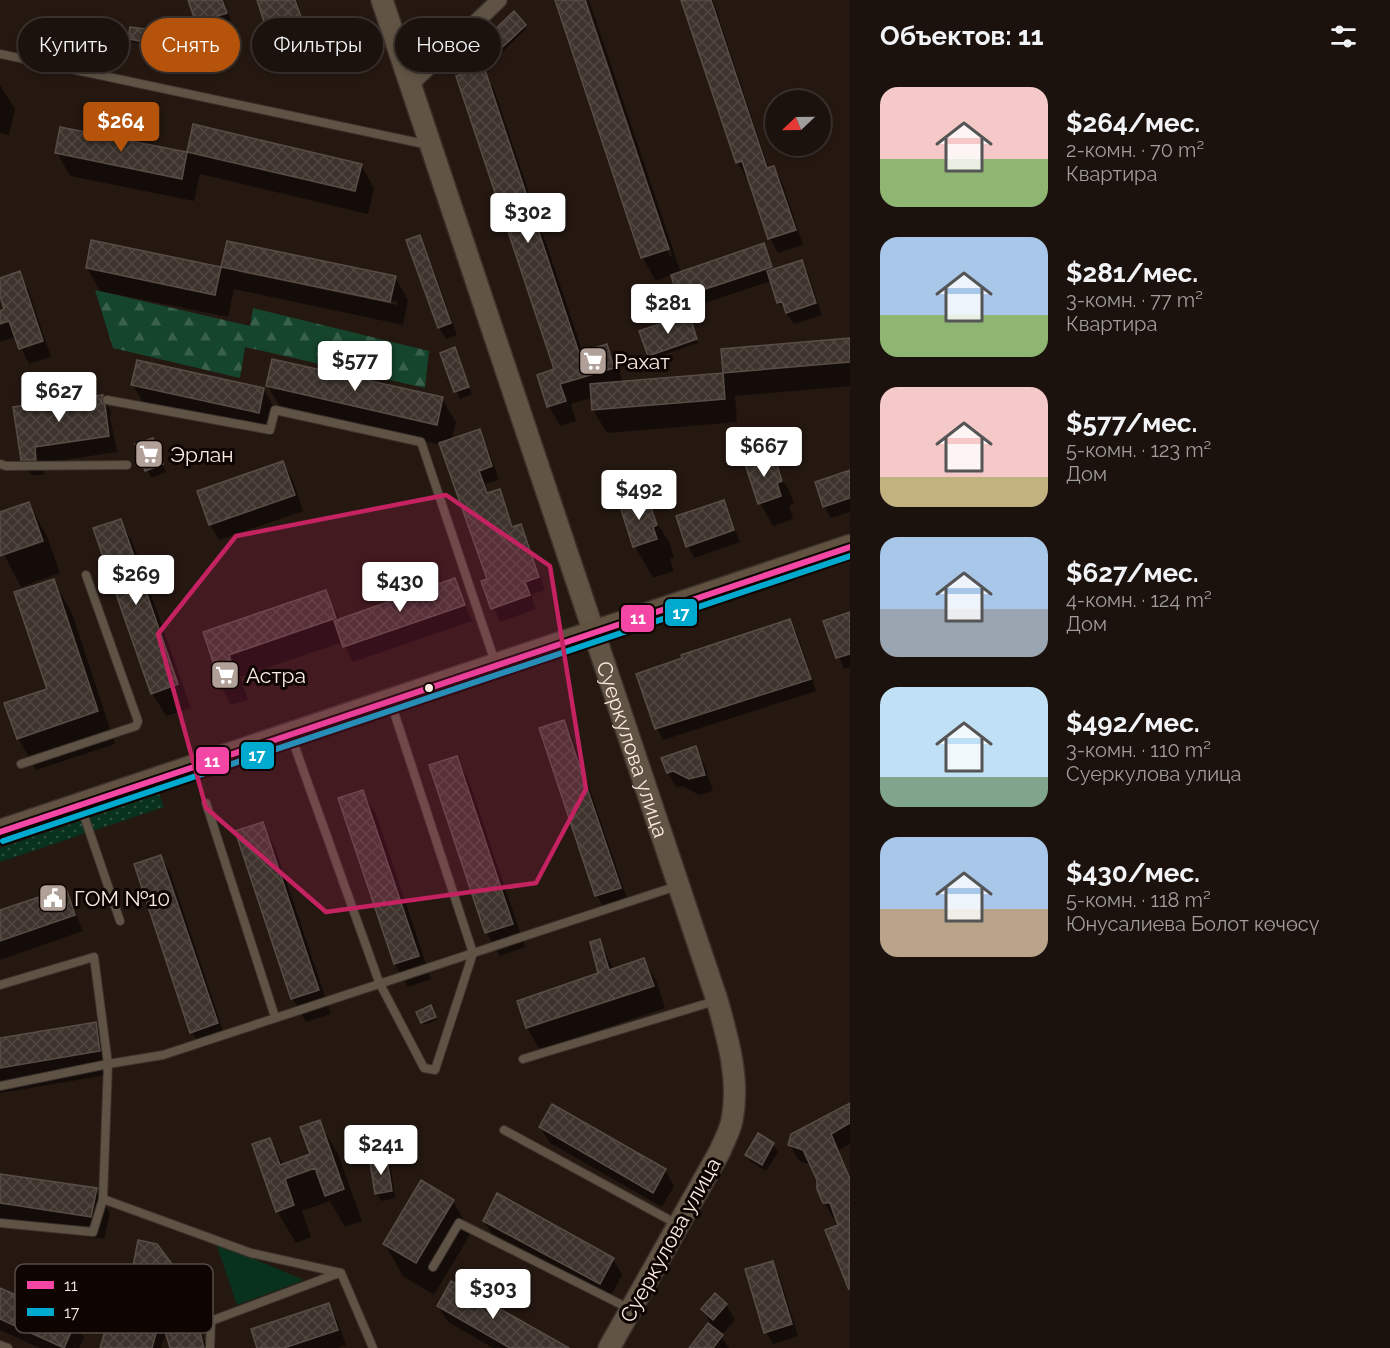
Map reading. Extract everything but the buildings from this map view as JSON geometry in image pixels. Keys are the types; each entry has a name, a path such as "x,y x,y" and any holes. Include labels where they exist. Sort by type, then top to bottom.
{"main road":[{"name":"Суеркулова улица","path":"382,0 592,634 717,1000 731,1052 734,1089 732,1121 720,1151 609,1348"},
{"path":"0,832 850,547"}],"street":[{"path":"410,85 499,0"}],"lane":[{"path":"0,54 400,141 430,145"},
{"path":"107,400 270,430 275,410 421,442 496,666"},
{"path":"0,464 127,465"},
{"path":"21,764 136,726 138,722 86,574"},
{"path":"290,735 379,982 424,1068 435,1070 473,952 391,701"},
{"path":"206,802 275,1017"},
{"path":"81,806 120,921"},
{"path":"0,1086 163,1055 379,982 678,886"},
{"path":"0,985 94,957 108,1064 103,1199 93,1232 0,1223"},
{"path":"522,1059 717,1000"},
{"path":"504,1130 678,1225"},
{"path":"103,1199 251,1253 340,1273"},
{"path":"433,1267 459,1223 632,1310"},
{"path":"340,1273 373,1346 381,1348"},
{"path":"213,1320 340,1273"},
{"path":"210,1348 211,1333"},
{"path":"0,1345 8,1348"}],"highlighted area":[{"path":"446,495 550,566 586,789 536,883 326,912 206,808 158,634 236,536"}],"green space":[{"path":"95,290 250,326 253,308 429,351 425,388 245,347 240,378 113,348"},
{"path":"159,794 164,807 0,862 0,848"},
{"path":"216,1243 304,1280 237,1305"}],"transit line":[{"name":"11","path":"0,832 850,547"},
{"name":"17","path":"3,841 850,556"}],"place":[{"name":"Рахат","path":"593,361"},
{"name":"Эрлан","path":"149,454"},
{"name":"Астра","path":"225,675"},
{"name":"ГОМ №10","path":"53,898"}]}
